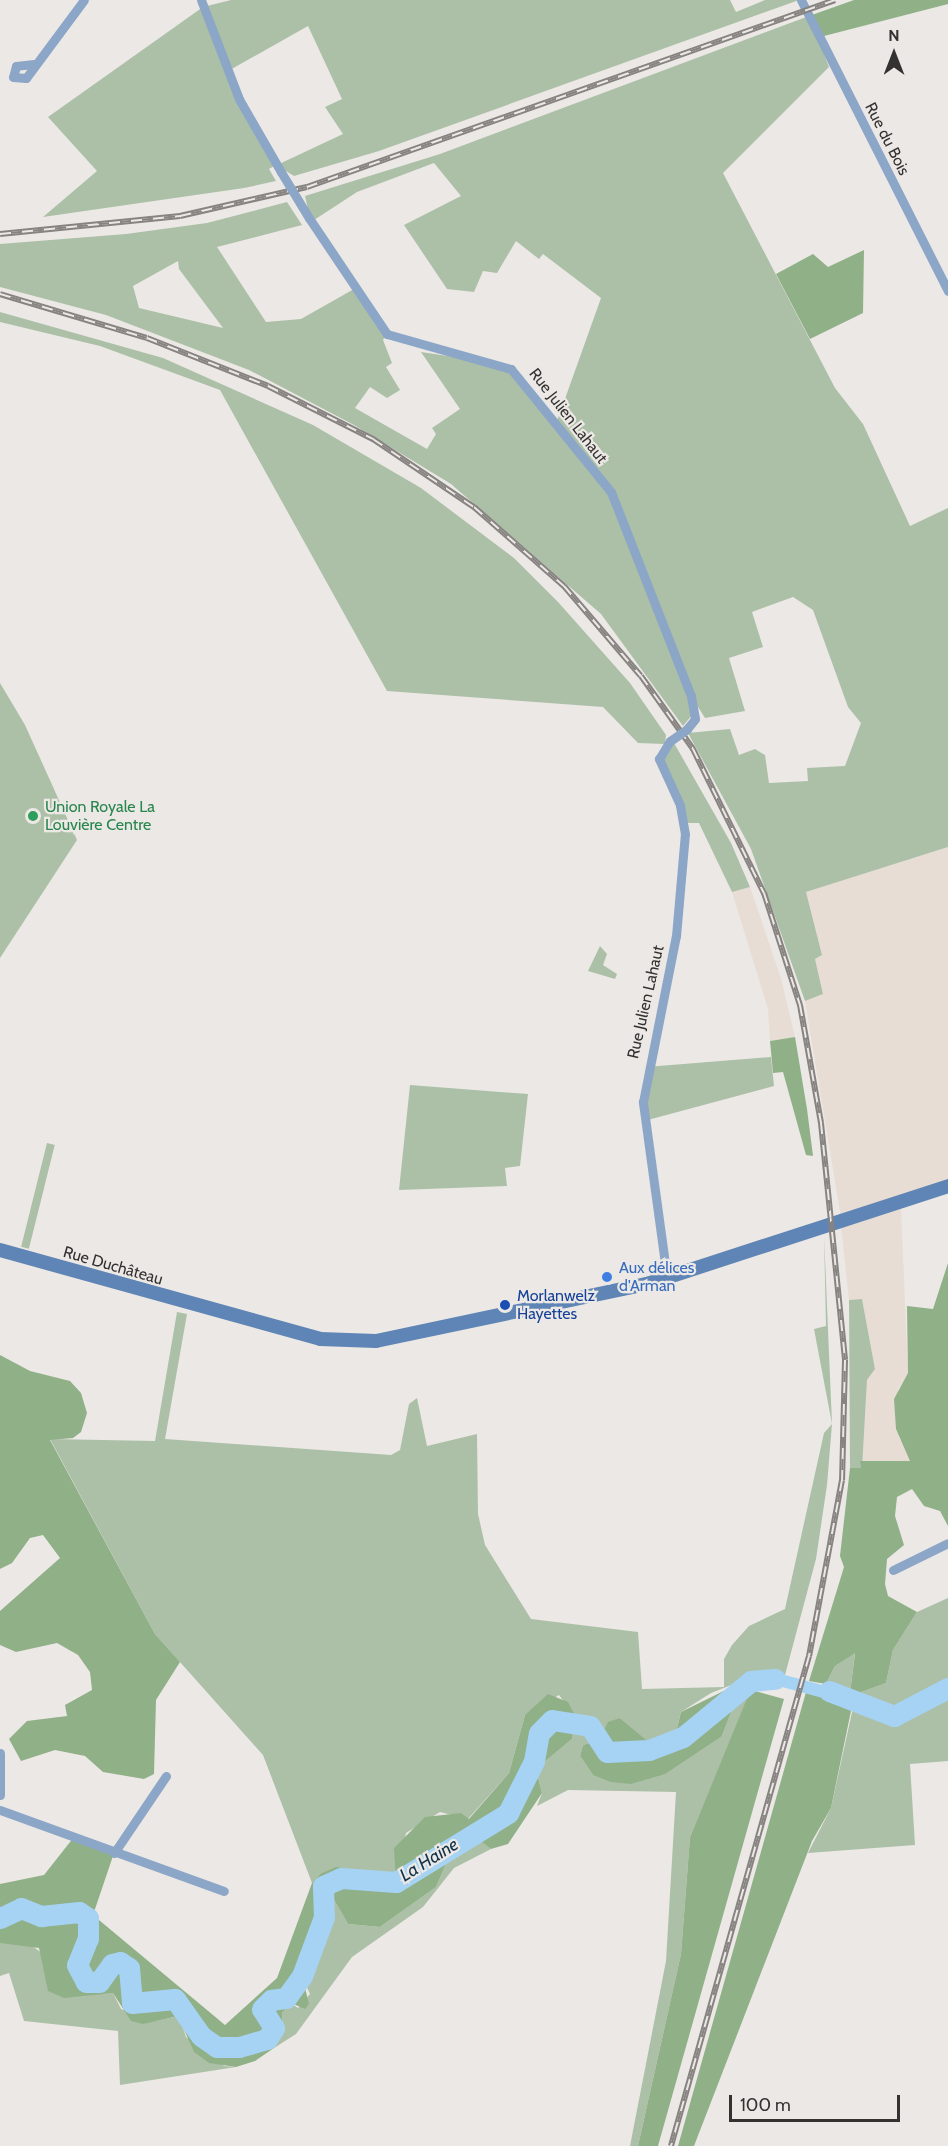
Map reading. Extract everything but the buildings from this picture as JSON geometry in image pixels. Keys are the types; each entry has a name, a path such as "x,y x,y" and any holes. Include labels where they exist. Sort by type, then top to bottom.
{"street":[{"path":"34,64 84,0"},
{"name":"Rue Julien Lahaut","path":"201,0 245,112 309,218 387,334 511,369 611,492 691,696 695,719 687,729 670,741 659,759 680,805 685,834 676,936 643,1102 667,1278"},
{"name":"Rue du Bois","path":"801,0 948,291"},
{"name":"Rue Duchâteau","path":"0,1250 218,1313 320,1339 376,1341 667,1278 827,1223 948,1186"},
{"path":"893,1570 948,1543"},
{"path":"0,1753 0,1795"},
{"path":"114,1853 166,1776"},
{"path":"0,1810 224,1891"}],"shaded area":[{"path":"948,847 948,1186 841,1218 805,1001 823,994 815,959 822,955 806,892"},
{"path":"750,887 781,978 795,1037 770,1041 768,1009 732,892"},
{"path":"901,1207 908,1374 898,1389 899,1438 910,1451 910,1461 860,1461 867,1380 875,1369 862,1299 849,1300 841,1226"}],"green space":[{"path":"231,0 730,0 736,12 765,0 799,0 379,151 294,176 276,165 269,169 276,181 244,188 43,217 97,171 48,117 203,7","holes":["308,26 342,99 325,107 343,134 277,165 228,71"]},
{"path":"854,0 948,0 948,4 824,36 809,16"},
{"path":"809,16 829,67 723,173 835,388 863,424 910,526 948,508 948,847 806,892 822,955 815,959 823,994 805,1001 751,849 688,733 730,729 739,755 755,749 765,755 769,783 808,781 807,768 845,766 861,723 848,707 813,610 793,597 752,612 763,647 729,658 745,711 705,718 692,697 692,715 683,726 601,614 451,484 354,425 249,370 106,315 0,287 0,244 126,234 207,223 287,202 302,225 217,247 266,322 301,319 354,289 387,334 383,340 392,363 386,367 400,390 387,398 370,387 355,408 427,449 436,434 432,428 460,409 421,352 502,364 556,424 601,298 543,254 539,259 516,241 497,273 483,271 474,292 447,289 404,225 461,196 434,163 357,192 311,222 305,196 440,154","holes":["178,261 179,269 223,328 139,308 133,286"]},
{"path":"864,250 863,313 810,339 776,274 813,254 828,267"},
{"path":"0,312 163,358 313,425 421,488 514,558 558,602 630,683 666,735 665,744 638,743 603,707 387,691 220,390 100,346 0,322"},
{"name":"Union Royale La Louvière Centre","path":"0,683 25,725 77,840 0,958"},
{"path":"674,743 731,843 750,887 732,892 699,823 685,823 663,758"},
{"path":"600,946 607,954 603,965 617,974 615,979 588,971"},
{"path":"795,1037 813,1156 806,1155 783,1072 773,1073 770,1041"},
{"path":"771,1057 774,1086 644,1121 646,1067"},
{"path":"410,1085 528,1094 520,1166 505,1168 507,1186 399,1190"},
{"path":"47,1143 55,1145 29,1249 21,1247"},
{"path":"824,1235 832,1424 814,1329 826,1326"},
{"path":"948,1263 948,1526 940,1511 924,1506 912,1489 897,1497 895,1516 904,1545 887,1559 885,1584 888,1596 917,1612 893,1650 886,1683 856,1694 850,1693 855,1653 835,1666 826,1684 809,1681 844,1567 840,1556 850,1468 861,1468 860,1461 910,1461 896,1429 894,1399 908,1373 907,1306 933,1309"},
{"path":"862,1299 875,1369 867,1380 862,1468 850,1468 849,1300"},
{"path":"177,1312 187,1314 165,1439 391,1455 400,1450 409,1404 417,1398 427,1446 477,1434 478,1514 485,1545 531,1619 638,1632 642,1689 724,1687 724,1659 732,1645 749,1626 785,1609 824,1433 832,1424 827,1485 816,1559 785,1675 759,1674 711,1693 681,1712 674,1740 656,1748 620,1718 599,1740 583,1745 580,1756 593,1775 722,1736 733,1707 751,1690 690,1837 681,1954 638,2146 630,2146 666,1961 676,1792 568,1790 537,1806 542,1793 536,1769 572,1739 576,1718 559,1695 525,1715 509,1773 468,1819 440,1812 406,1833 396,1882 381,1884 364,1871 320,1874 312,1883 263,1755 155,1634 50,1439 155,1441"},
{"path":"0,1355 30,1371 70,1381 81,1393 87,1413 81,1432 73,1438 50,1440 155,1634 180,1662 156,1700 154,1774 144,1779 103,1772 85,1756 55,1750 21,1761 9,1739 27,1721 67,1716 65,1705 92,1690 90,1672 78,1655 57,1643 16,1652 0,1645 0,1611 60,1558 43,1535 30,1538 12,1563 0,1569"},
{"path":"948,1598 948,1761 910,1764 915,1845 808,1853 831,1808 856,1694 886,1683 893,1650 917,1612"},
{"path":"855,1652 850,1693 826,1684 835,1666"},
{"path":"746,1680 751,1690 784,1699 658,2146 638,2146 681,1954 690,1837 750,1691 733,1707 722,1736 665,1774 631,1784 611,1782 593,1775 580,1756 583,1745 599,1740 608,1722 620,1718 655,1747 674,1740 681,1712"},
{"path":"806,1692 852,1706 831,1808 812,1841 694,2146 678,2146"},
{"path":"548,1694 568,1702 576,1718 572,1739 536,1769 542,1793 508,1844 491,1849 472,1834 455,1843 436,1887 380,1927 348,1924 333,1898 323,1902 312,1949 317,1958 312,1971 302,1976 309,2004 305,2009 291,2003 282,2013 283,2031 274,2048 255,2061 236,2067 209,2063 194,2052 178,2016 143,2024 131,2021 113,1993 64,1998 48,1991 39,1948 0,1943 0,1884 44,1875 74,1837 114,1853 93,1915 225,2025 277,1978 312,1883 320,1874 336,1867 364,1871 381,1884 396,1882 394,1848 425,1817 461,1813 469,1819 509,1773 525,1715"},
{"path":"472,1833 491,1849 454,1868 423,1907 352,1957 296,2034 274,2048 283,2031 282,2013 291,2003 298,2008 310,1994 302,1976 324,1917 323,1902 333,1898 348,1924 380,1927 436,1887 455,1843"},
{"path":"27,1942 96,1994 113,1993 121,2009 155,2021 179,2016 186,2037 224,2066 236,2067 120,2085 118,2031 24,2021 9,1973 0,1976 0,1943"}],"water":[{"path":"759,1674 785,1675 856,1694 852,1706 782,1687 751,1690 746,1680"}],"waterway":[{"name":"La Haine","path":"0,1918 21,1908 41,1916 79,1912 88,1918 88,1938 77,1965 86,1982 99,1982 112,1964 120,1962 129,1968 132,2003 175,1999 201,2036 217,2047 239,2047 267,2039 274,2028 262,2009 271,2000 286,1998 302,1976 324,1917 323,1886 341,1878 396,1882 508,1813 534,1761 539,1733 552,1720 590,1726 607,1752 649,1750 683,1737 751,1681 775,1679"},
{"name":"La Haine","path":"829,1691 894,1716 948,1688"}],"railway":[{"path":"0,234 180,216 307,187 835,0"},
{"path":"0,294 147,338 268,386 373,439 474,507 564,586 641,676 693,749 764,893 800,1005 821,1123 845,1360 842,1480 809,1656 671,2146"}],"place":[{"name":"Union Royale La Louvière Centre","path":"33,816"},
{"name":"Aux délices d'Arman","path":"607,1277"},
{"name":"Morlanwelz Hayettes","path":"505,1305"}]}
